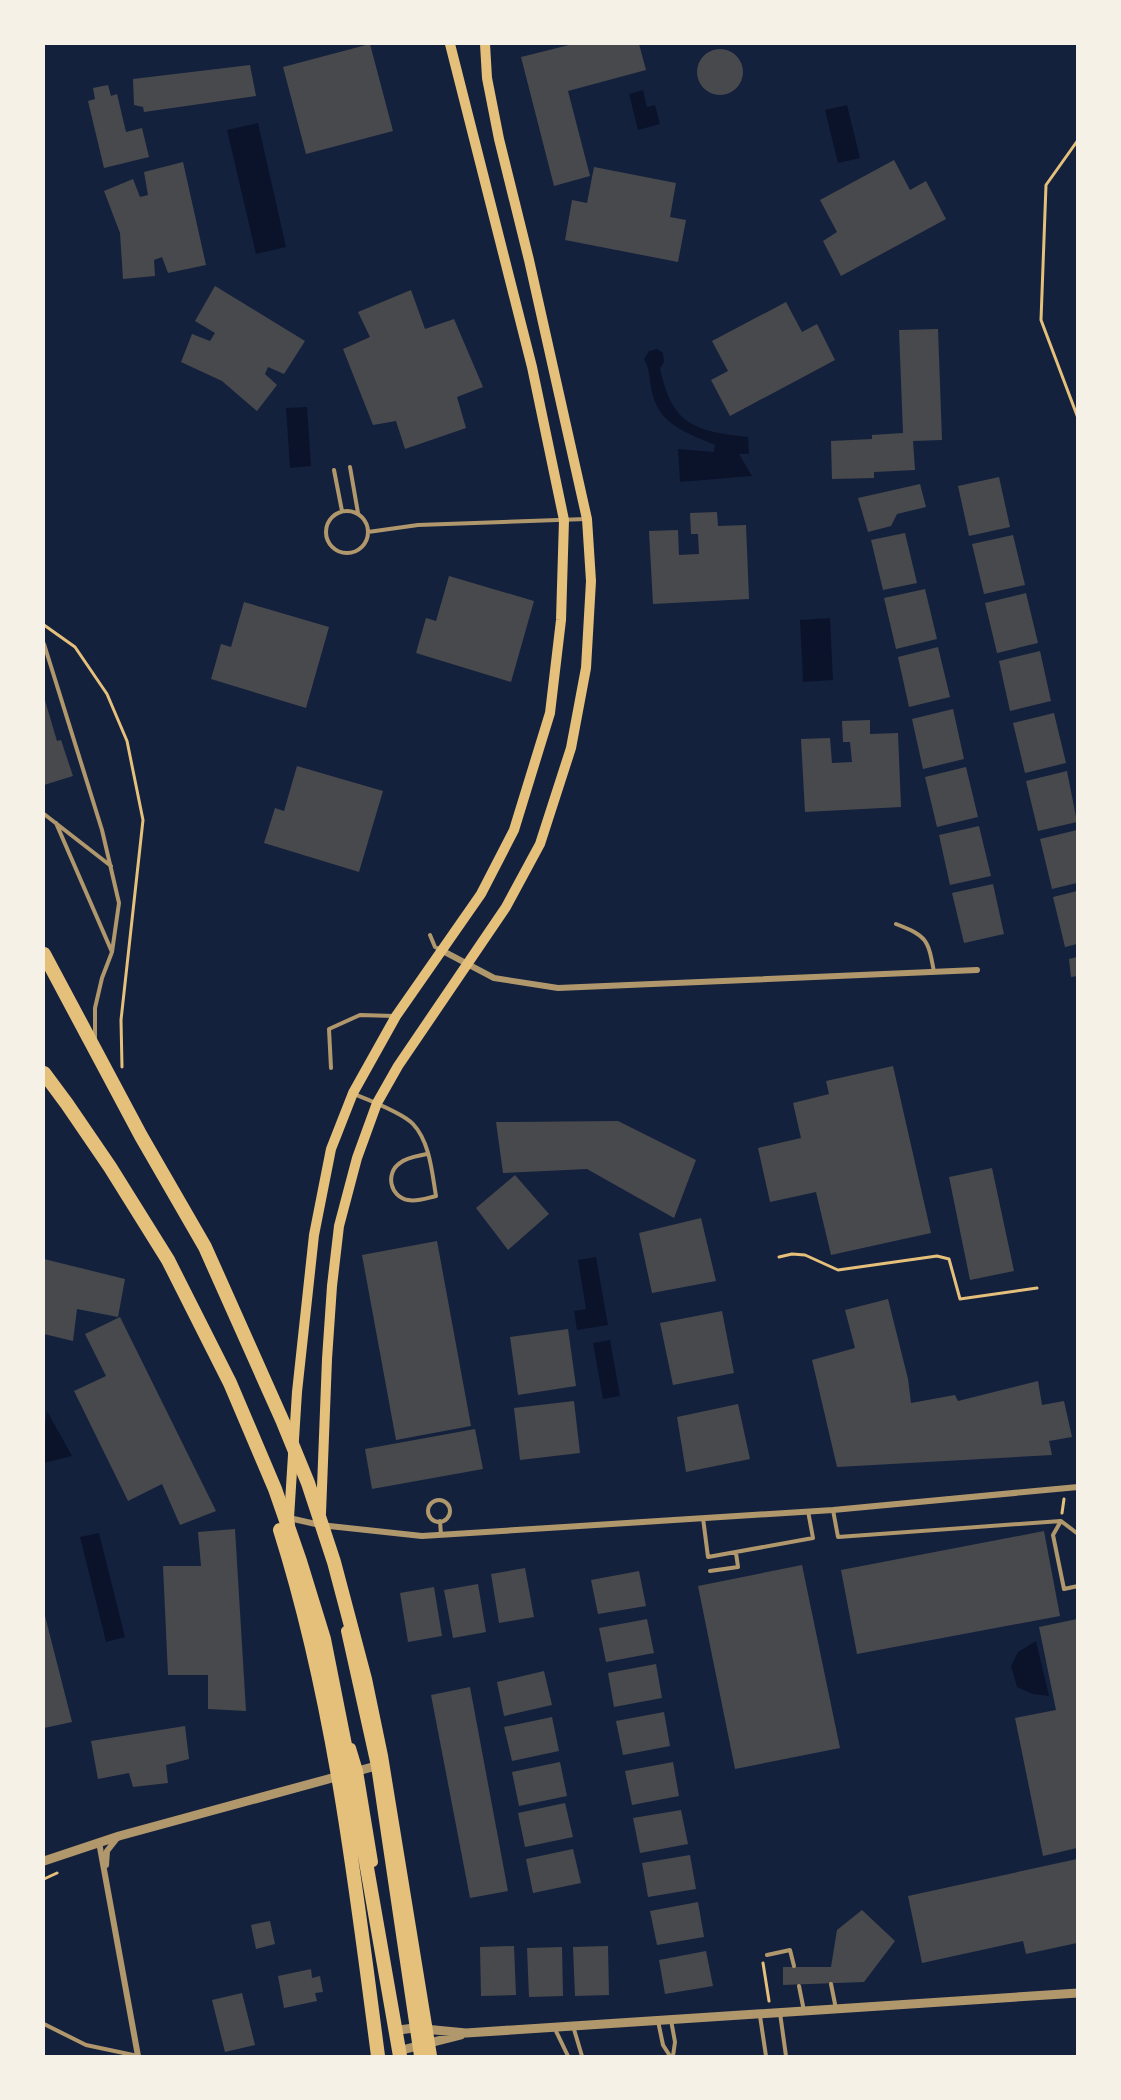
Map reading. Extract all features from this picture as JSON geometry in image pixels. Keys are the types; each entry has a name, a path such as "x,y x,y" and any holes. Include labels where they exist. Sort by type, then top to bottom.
{"highway":[{"path":"44,954 141,1136 205,1247 284,1422 308,1483 334,1562 365,1679 381,1756 430,2056"},
{"path":"44,1073 110,1167 168,1260 246,1419 275,1489 324,1639 402,2054"},
{"path":"246,1419 284,1539 315,1660 344,1806 378,2056"}],"main road":[{"path":"402,2054 358,1771 303,1586 289,1518 297,1392 314,1235 332,1149 353,1093 396,1016 481,894 514,830 550,712 561,620 564,520 532,367 450,44"},
{"path":"418,2052 376,1766 320,1525 327,1359 339,1226 357,1158 377,1103 412,1043 506,907 540,843 572,748 586,668 591,580 587,519 529,260 499,139 487,78 485,44"}],"street":[{"path":"441,950 494,978 558,988 977,970"},
{"path":"289,1518 320,1525 422,1536 833,1510 1077,1487"},
{"path":"44,1861 119,1836 376,1766"},
{"path":"105,1871 107,1851 119,1836"},
{"path":"99,1842 138,2056"},
{"path":"399,2030 414,2028 466,2033 1077,1993"},
{"path":"402,2054 418,2052 466,2033"}],"lane":[{"path":"350,467 358,513 367,525 368,532 364,545 352,553 339,552 328,543 325,529 332,516 342,511 358,513"},
{"path":"334,471 342,511"},
{"path":"368,532 418,525 587,519"},
{"path":"44,644 112,866 119,903 112,952 102,978 95,1008 95,1048"},
{"path":"44,814 112,866"},
{"path":"56,823 112,952"},
{"path":"896,924 920,933 929,948 934,972"},
{"path":"430,935 435,946 441,950"},
{"path":"331,1068 329,1029 360,1015 396,1016"},
{"path":"353,1093 377,1103 413,1124 426,1145 428,1154 436,1196 411,1201 404,1199 393,1190 391,1183 393,1170 403,1160 428,1154"},
{"path":"436,1500 443,1501 449,1509 446,1518 440,1521 431,1518 428,1511 430,1504 436,1500"},
{"path":"833,1510 838,1537 1062,1521 1077,1534"},
{"path":"703,1517 708,1557 813,1538 807,1511"},
{"path":"440,1521 441,1535"},
{"path":"1062,1521 1053,1535 1064,1589 1077,1586"},
{"path":"710,1571 738,1567 736,1553"},
{"path":"767,1955 790,1950 794,1966"},
{"path":"831,1984 836,2009"},
{"path":"799,1986 804,2012"},
{"path":"775,2013 786,2056"},
{"path":"760,2014 766,2056"},
{"path":"671,2019 675,2042 672,2056"},
{"path":"658,2020 663,2045 672,2056"},
{"path":"44,2024 86,2045 138,2056"},
{"path":"573,2025 582,2056"},
{"path":"554,2027 568,2056"}],"path":[{"path":"1077,140 1046,186 1041,320 1077,418"},
{"path":"778,1257 792,1254 805,1256 838,1270 937,1256 950,1259 960,1299 1037,1288"},
{"path":"1063,1503 1063,1512"},
{"path":"44,1879 57,1873"},
{"path":"762,1959 775,2013"}],"water":[{"path":"643,90 647,107 655,105 660,124 638,130 629,94"},
{"path":"847,105 860,158 838,163 825,110"},
{"path":"258,123 286,247 256,254 227,130"},
{"path":"657,349 663,353 664,362 660,368 665,387 671,402 679,413 688,422 700,428 748,437 749,454 739,454 752,476 680,482 678,449 714,452 715,445 678,428 663,415 657,406 644,359 649,351"},
{"path":"307,407 311,466 290,468 286,408"},
{"path":"830,618 833,680 803,682 800,620"},
{"path":"596,1257 608,1325 577,1330 574,1311 586,1309 578,1260"},
{"path":"610,1340 620,1396 603,1399 593,1343"},
{"path":"47,1411 72,1456 44,1463 44,1433"},
{"path":"99,1533 125,1637 106,1642 80,1537"},
{"path":"1036,1641 1049,1696 1033,1694 1017,1687 1011,1666 1018,1652"}],"building":[{"path":"370,44 393,131 306,154 283,67"},
{"path":"573,44 639,44 646,70 568,91 590,176 554,186 521,57"},
{"path":"720,49 736,56 743,72 736,88 720,95 704,88 697,72 704,56"},
{"path":"250,65 256,96 144,112 143,107 134,105 133,79"},
{"path":"108,85 111,96 117,94 126,132 142,128 149,157 104,168 88,101 95,99 93,88"},
{"path":"894,160 910,190 926,181 946,219 841,276 823,241 837,232 820,200"},
{"path":"183,162 206,265 168,273 162,257 154,260 155,276 123,279 120,233 104,191 133,179 140,197 148,195 144,172"},
{"path":"594,167 676,183 670,217 686,220 678,262 565,240 572,200 587,203"},
{"path":"215,286 305,341 284,374 268,367 265,374 277,385 257,411 222,381 181,362 192,334 210,341 215,333 195,321"},
{"path":"411,290 425,329 454,319 483,387 457,397 466,428 405,449 396,421 373,425 343,349 370,337 358,312"},
{"path":"786,302 802,332 817,324 835,360 730,416 711,380 728,371 712,341"},
{"path":"938,329 942,440 913,441 915,470 874,472 874,478 832,479 831,441 872,439 872,435 903,433 899,330"},
{"path":"999,477 1010,527 969,536 958,486"},
{"path":"920,484 926,507 897,514 891,526 868,532 858,498"},
{"path":"717,512 718,526 746,525 749,599 653,604 649,531 678,530 679,555 699,554 698,534 691,534 690,513"},
{"path":"905,533 917,583 883,590 871,540"},
{"path":"1013,535 1025,585 984,594 972,544"},
{"path":"449,576 534,601 511,682 416,653 426,618 436,621"},
{"path":"925,589 937,639 896,649 884,598"},
{"path":"1026,593 1038,643 997,653 985,603"},
{"path":"244,602 329,627 306,708 211,679 221,644 231,647"},
{"path":"938,647 950,697 909,707 898,657"},
{"path":"1040,651 1051,701 1010,711 999,661"},
{"path":"44,697 57,741 61,740 73,776 44,785"},
{"path":"953,709 964,759 923,769 912,719"},
{"path":"1054,713 1066,763 1025,773 1013,723"},
{"path":"870,720 870,734 898,733 901,807 805,812 801,739 830,738 832,763 852,762 850,742 843,742 842,721"},
{"path":"297,766 383,791 359,872 264,843 275,808 284,811"},
{"path":"966,767 978,817 937,827 925,777"},
{"path":"1067,771 1077,822 1038,831 1026,781"},
{"path":"979,826 991,876 950,885 939,835"},
{"path":"1077,830 1077,883 1052,889 1040,839"},
{"path":"993,884 1004,934 964,943 952,893"},
{"path":"1077,891 1077,944 1065,947 1053,897"},
{"path":"1077,957 1077,976 1071,977 1069,959"},
{"path":"893,1066 931,1233 831,1255 816,1192 770,1202 758,1148 801,1138 793,1103 829,1094 826,1081"},
{"path":"618,1121 696,1160 674,1218 587,1169 503,1173 496,1122"},
{"path":"992,1168 1014,1271 970,1280 949,1177"},
{"path":"515,1175 549,1214 508,1250 476,1208"},
{"path":"701,1218 716,1281 652,1293 639,1233"},
{"path":"437,1241 471,1426 396,1440 362,1255"},
{"path":"44,1259 125,1279 118,1317 77,1309 73,1341 44,1334"},
{"path":"888,1299 908,1379 911,1403 955,1395 958,1401 1038,1381 1042,1405 1064,1401 1072,1437 1049,1441 1052,1455 837,1467 812,1360 855,1348 845,1310"},
{"path":"722,1311 734,1373 673,1385 660,1323"},
{"path":"120,1317 216,1511 180,1525 162,1484 128,1501 74,1391 106,1376 85,1334"},
{"path":"568,1329 576,1386 518,1395 510,1337"},
{"path":"574,1401 580,1453 520,1460 514,1408"},
{"path":"738,1404 750,1459 686,1472 677,1417"},
{"path":"475,1429 483,1469 372,1489 365,1449"},
{"path":"235,1529 246,1711 208,1709 208,1675 168,1675 163,1566 201,1566 198,1532"},
{"path":"1044,1531 1060,1616 857,1654 841,1570"},
{"path":"802,1565 840,1748 735,1769 698,1586"},
{"path":"525,1568 534,1617 499,1623 491,1574"},
{"path":"639,1571 646,1606 598,1614 591,1580"},
{"path":"478,1584 486,1632 453,1638 444,1590"},
{"path":"434,1587 442,1636 408,1642 400,1593"},
{"path":"44,1612 72,1722 44,1728"},
{"path":"647,1619 654,1653 606,1662 599,1628"},
{"path":"1077,1619 1077,1848 1043,1856 1015,1718 1056,1710 1039,1627"},
{"path":"656,1664 662,1698 614,1707 608,1673"},
{"path":"544,1671 552,1705 504,1716 497,1682"},
{"path":"470,1687 508,1891 470,1898 431,1695"},
{"path":"664,1712 670,1746 623,1755 616,1721"},
{"path":"552,1717 559,1751 512,1761 504,1727"},
{"path":"185,1726 189,1759 166,1765 168,1783 133,1787 129,1773 98,1779 91,1741"},
{"path":"560,1762 567,1796 519,1806 512,1772"},
{"path":"673,1762 679,1796 632,1805 625,1771"},
{"path":"565,1803 573,1837 525,1847 518,1813"},
{"path":"681,1810 688,1844 640,1853 633,1818"},
{"path":"573,1849 581,1883 533,1893 526,1859"},
{"path":"690,1855 696,1889 648,1897 642,1863"},
{"path":"1077,1859 1077,1943 1026,1954 1023,1941 922,1963 908,1896"},
{"path":"698,1902 704,1937 657,1945 650,1911"},
{"path":"862,1910 895,1941 864,1982 783,1985 783,1967 831,1967 837,1930"},
{"path":"270,1921 275,1944 256,1949 251,1925"},
{"path":"514,1946 516,1995 481,1996 480,1947"},
{"path":"608,1946 609,1995 575,1996 573,1947"},
{"path":"562,1947 563,1996 529,1997 527,1948"},
{"path":"706,1951 713,1986 665,1994 659,1960"},
{"path":"311,1969 312,1978 320,1976 323,1992 315,1993 317,2001 284,2008 278,1976"},
{"path":"242,1993 255,2045 225,2052 212,2000"}]}
